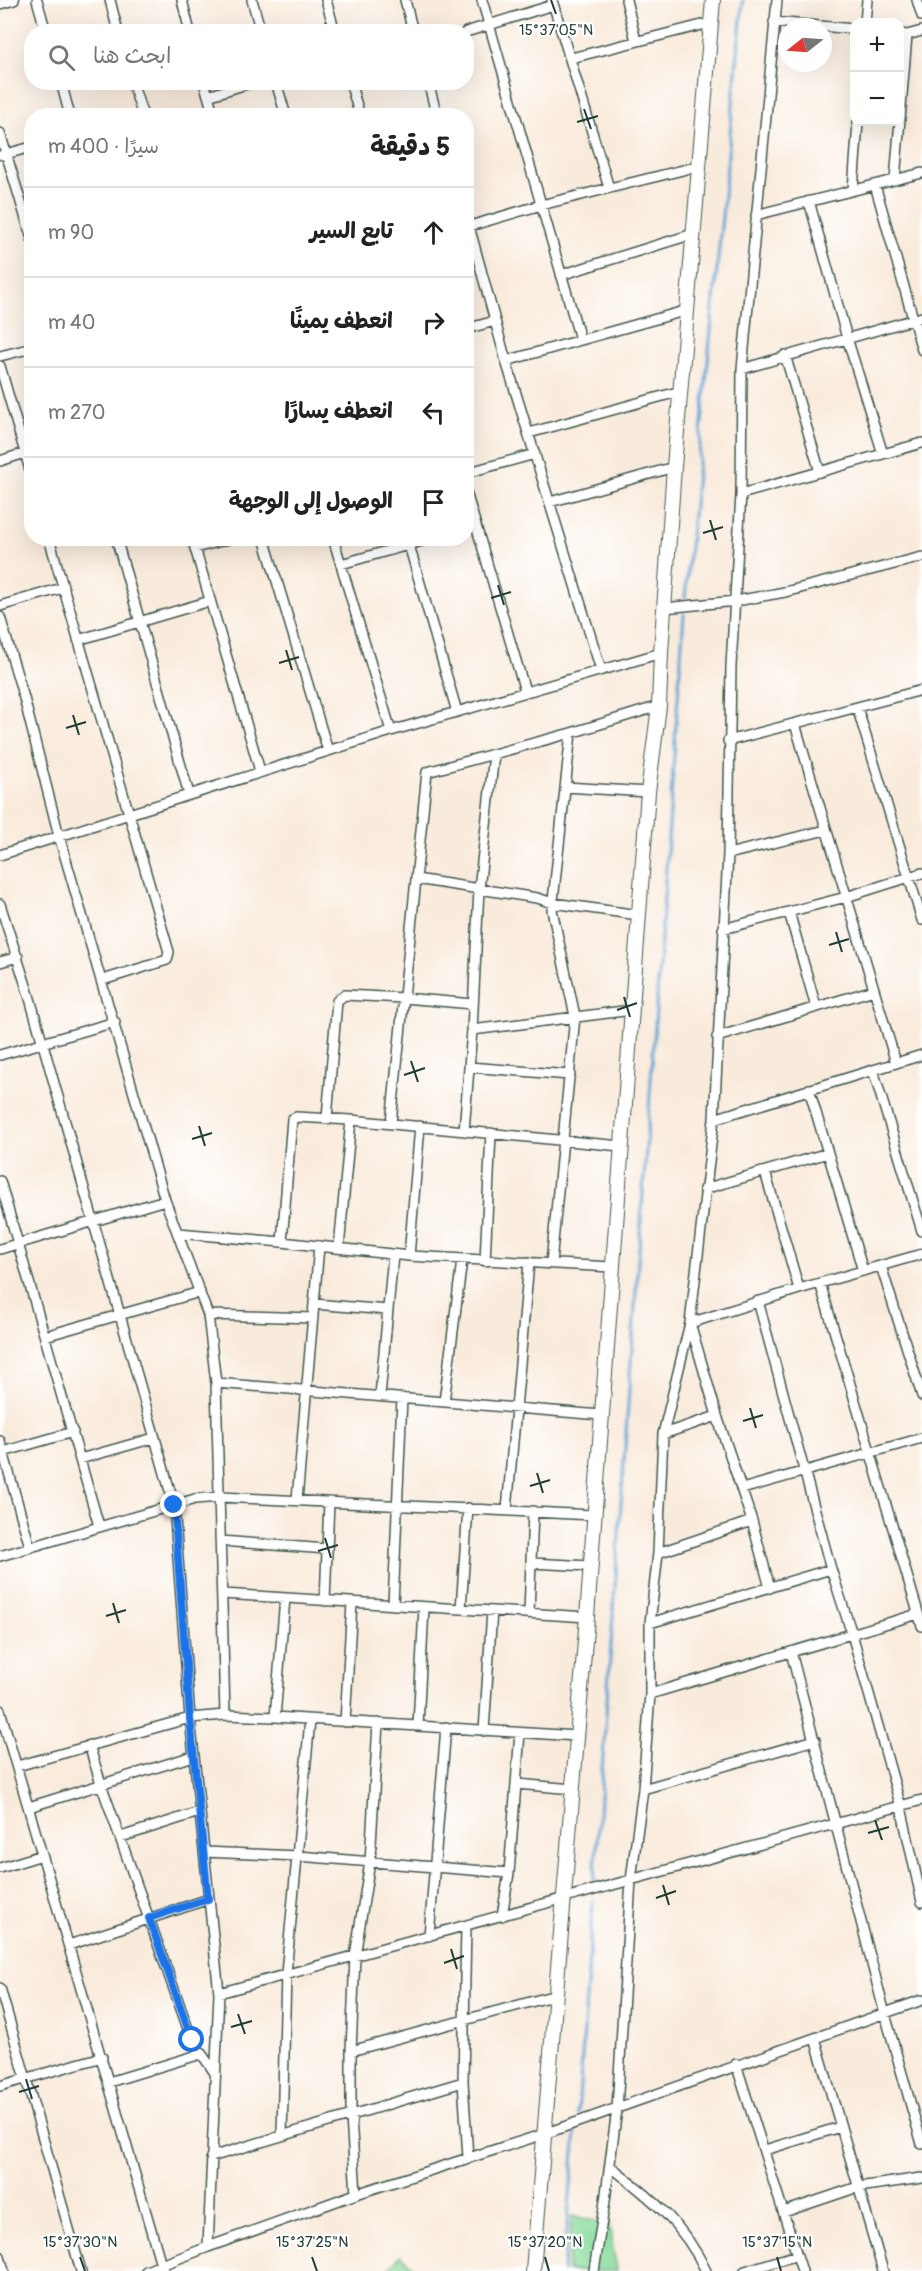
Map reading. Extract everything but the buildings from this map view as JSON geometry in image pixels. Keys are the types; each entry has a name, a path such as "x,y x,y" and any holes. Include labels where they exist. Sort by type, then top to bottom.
{"main road":[{"path":"533,2271 573,1789 648,792 659,706 674,467 713,0"}],"street":[{"path":"0,4 14,0"},
{"path":"37,0 44,24"},
{"path":"110,0 116,24"},
{"path":"182,0 188,24"},
{"path":"252,0 259,24"},
{"path":"326,0 333,24"},
{"path":"405,0 411,24"},
{"path":"482,0 580,339"},
{"path":"626,0 636,40"},
{"path":"594,2271 617,2109 631,1880 643,1789 650,1694 650,1623 658,1553 663,1434 690,1323 714,1119 728,854 728,741 741,494 742,369 777,0"},
{"path":"865,18 867,0"},
{"path":"917,0 922,16"},
{"path":"474,29 552,2 609,188"},
{"path":"774,22 850,29"},
{"path":"571,58 711,23"},
{"path":"904,35 922,31"},
{"path":"895,180 901,72"},
{"path":"63,90 68,108"},
{"path":"135,90 140,108"},
{"path":"206,90 212,108"},
{"path":"208,96 227,90"},
{"path":"278,90 284,108"},
{"path":"352,90 358,108"},
{"path":"430,90 435,108"},
{"path":"853,190 858,126"},
{"path":"0,133 3,155 24,216"},
{"path":"3,155 24,149"},
{"path":"474,225 541,205 699,166"},
{"path":"756,215 922,173"},
{"path":"875,185 918,318 922,350"},
{"path":"809,201 847,338 883,454"},
{"path":"561,275 693,234"},
{"path":"474,241 506,361 601,670"},
{"path":"506,361 688,310"},
{"path":"742,369 918,318"},
{"path":"474,327 495,321"},
{"path":"0,356 24,350"},
{"path":"786,355 820,472"},
{"path":"0,366 24,450"},
{"path":"529,432 681,391"},
{"path":"741,494 922,443"},
{"path":"0,460 24,453"},
{"path":"474,471 535,454"},
{"path":"550,502 674,467"},
{"path":"474,537 525,691"},
{"path":"53,546 62,588 130,816 169,957 166,960 103,980"},
{"path":"118,546 189,794"},
{"path":"194,546 260,771"},
{"path":"266,546 328,751"},
{"path":"335,546 391,731"},
{"path":"341,564 396,546"},
{"path":"409,546 457,712"},
{"path":"664,608 736,601 785,592 922,557"},
{"path":"0,606 62,588"},
{"path":"78,640 210,601"},
{"path":"0,617 24,698 59,836 103,980 165,1200 208,1315 216,1383 225,1715"},
{"path":"0,855 130,816 260,771 525,691 661,653"},
{"path":"728,741 922,690"},
{"path":"391,1123 427,772 571,733 659,706"},
{"path":"857,707 922,920"},
{"path":"795,724 896,1063"},
{"path":"551,1263 575,1016 553,918 571,733"},
{"path":"464,1131 479,889 494,754"},
{"path":"565,787 648,792"},
{"path":"728,854 826,830"},
{"path":"723,930 846,897 922,873"},
{"path":"416,879 553,903 639,915"},
{"path":"0,904 43,1043 174,1505 190,1718 219,1993 208,2247"},
{"path":"789,912 816,1007"},
{"path":"0,962 18,957"},
{"path":"717,1037 874,990"},
{"path":"327,1118 340,997 344,995 404,998 473,1004"},
{"path":"472,1030 632,1010"},
{"path":"0,1055 115,1022"},
{"path":"714,1119 922,1055"},
{"path":"469,1067 570,1075"},
{"path":"873,1070 922,1231"},
{"path":"810,1089 863,1271"},
{"path":"282,1242 292,1119 296,1117 391,1123 621,1146"},
{"path":"339,1248 351,1120"},
{"path":"409,1256 420,1126"},
{"path":"485,1262 491,1133"},
{"path":"704,1189 828,1154"},
{"path":"765,1172 799,1289"},
{"path":"0,1182 99,1527"},
{"path":"0,1249 165,1200"},
{"path":"178,1233 485,1262 612,1267"},
{"path":"297,1500 319,1246"},
{"path":"380,1396 393,1254"},
{"path":"690,1323 922,1254"},
{"path":"444,1402 462,1260"},
{"path":"507,1510 529,1262"},
{"path":"881,1266 922,1396"},
{"path":"819,1283 922,1626"},
{"path":"45,1336 200,1292"},
{"path":"758,1301 831,1569 852,1634 901,1807 922,1902"},
{"path":"314,1304 388,1310"},
{"path":"208,1315 313,1318"},
{"path":"690,1323 717,1416 752,1521 770,1588"},
{"path":"216,1383 601,1414"},
{"path":"393,1605 402,1398"},
{"path":"663,1434 717,1416"},
{"path":"3,1452 73,1432"},
{"path":"80,1459 154,1438"},
{"path":"742,1489 922,1438"},
{"path":"0,1441 30,1547"},
{"path":"0,1556 195,1499 220,1497 593,1515"},
{"path":"325,1601 329,1502"},
{"path":"461,1609 468,1508"},
{"path":"529,1613 533,1511"},
{"path":"658,1553 752,1521"},
{"path":"221,1541 327,1549"},
{"path":"531,1563 590,1566"},
{"path":"650,1623 831,1569"},
{"path":"223,1594 586,1617"},
{"path":"276,1717 285,1598"},
{"path":"345,1722 352,1603"},
{"path":"418,1726 424,1607"},
{"path":"484,1731 492,1611"},
{"path":"650,1694 918,1614"},
{"path":"791,1652 885,2014 922,2144"},
{"path":"0,1710 163,2268"},
{"path":"17,1766 190,1718 225,1715 576,1736"},
{"path":"282,2135 286,1973 310,1720"},
{"path":"356,2194 351,2117 355,1956 370,1862 378,1723"},
{"path":"429,1936 446,1727"},
{"path":"502,1916 509,1873 520,1733"},
{"path":"643,1789 815,1740"},
{"path":"89,1745 192,2040 215,2073"},
{"path":"29,1808 194,1756"},
{"path":"517,1784 573,1789"},
{"path":"219,1993 922,1800"},
{"path":"121,1837 199,1812"},
{"path":"204,1852 298,1856 509,1873"},
{"path":"0,1868 42,1855"},
{"path":"69,1945 208,1899"},
{"path":"466,1926 463,2082 468,2157"},
{"path":"0,1988 81,2271"},
{"path":"351,2050 556,1995"},
{"path":"146,2271 163,2268 208,2247 356,2194 617,2109 736,2064 922,2000"},
{"path":"815,2038 883,2271"},
{"path":"109,2082 201,2055"},
{"path":"0,2086 102,2057"},
{"path":"736,2064 802,2271"},
{"path":"211,2157 463,2082"},
{"path":"765,2150 840,2127"},
{"path":"610,2166 649,2196 679,2226 698,2254 706,2271"},
{"path":"784,2212 858,2187 922,2178"},
{"path":"745,2271 797,2255"},
{"path":"0,2256 4,2271"}],"green space":[{"path":"572,2216 609,2224 617,2271 567,2271"},
{"path":"401,2255 417,2271 385,2271"}],"waterway":[{"path":"685,598 743,0"},
{"path":"594,1884 684,614"},
{"path":"578,2114 593,1900"},
{"path":"563,2271 576,2131"}],"route":[{"path":"174,1505 190,1718 208,1899 149,1918 192,2040"}]}
